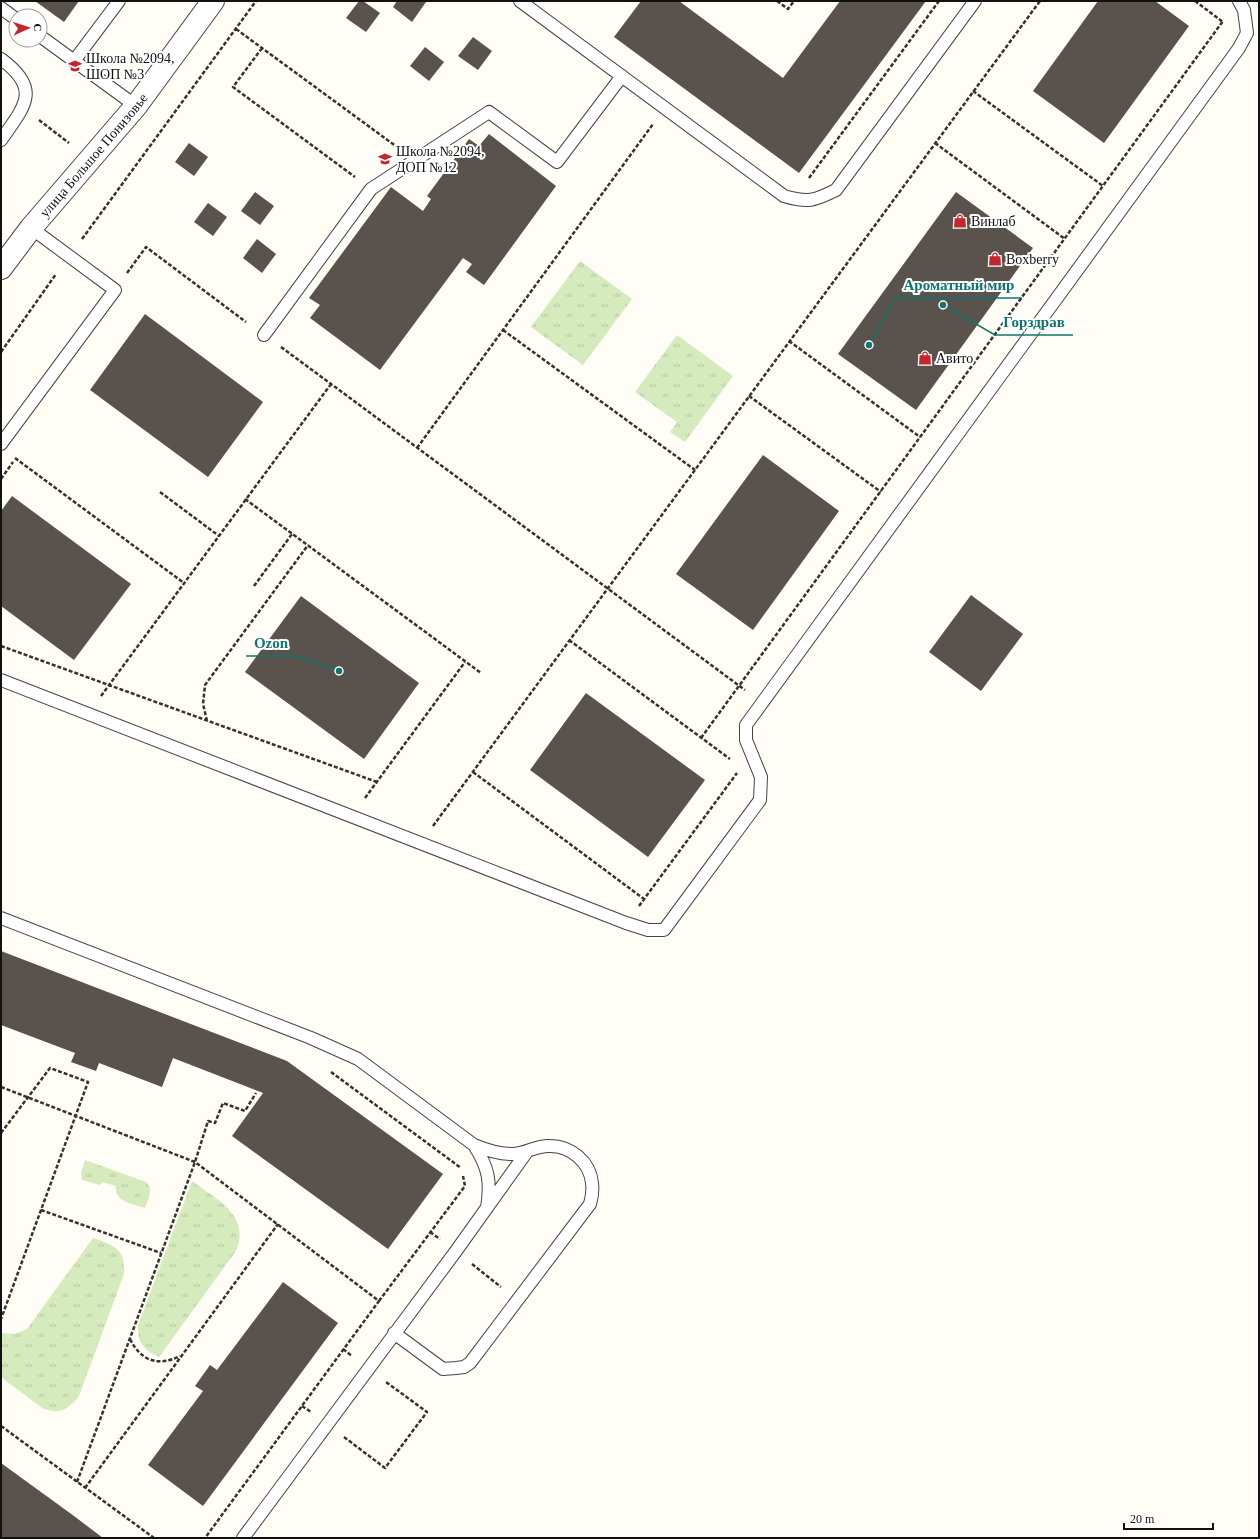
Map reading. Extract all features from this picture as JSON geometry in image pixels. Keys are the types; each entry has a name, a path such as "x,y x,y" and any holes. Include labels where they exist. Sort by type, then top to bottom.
{"street":[{"name":"улица Большое Понизовье","path":"1,268 31,228 136,106 213,1"}],"lane":[{"path":"74,61 119,1"},
{"path":"520,1 784,196 801,201 819,199 836,190 975,1"},
{"path":"1,680 626,923 648,930 664,930 760,800 761,777 746,740 746,725 1239,48 1247,33 1244,10 1239,1"},
{"path":"48,42 136,106"},
{"path":"1,60 14,69 22,79 26,89 26,99 22,111 1,140"},
{"path":"264,335 371,189 489,112 557,162 622,76"},
{"path":"1,444 115,290 31,228"},
{"path":"1,918 341,1050 358,1059 474,1145 500,1153 526,1153"},
{"path":"474,1145 483,1158 489,1174 490,1191 486,1208"},
{"path":"243,1538 526,1153 537,1147 550,1146 563,1148 575,1154 583,1161 589,1171 592,1182 590,1204 470,1363 456,1368 443,1369 394,1333"}],"path":[{"path":"1,352 69,256 256,1"},
{"path":"777,1 788,9 794,1"},
{"path":"794,199 939,1"},
{"path":"420,843 1040,1"},
{"path":"1195,1 1223,22"},
{"path":"702,738 1227,16"},
{"path":"236,29 415,161"},
{"path":"262,48 233,87 371,189"},
{"path":"973,91 1103,186"},
{"path":"23,107 71,144"},
{"path":"417,448 665,108"},
{"path":"935,144 1065,239"},
{"path":"115,290 146,248 762,703"},
{"path":"503,330 695,470"},
{"path":"789,341 920,437"},
{"path":"88,713 331,384"},
{"path":"749,396 881,492"},
{"path":"11,455 184,583"},
{"path":"1,479 16,459"},
{"path":"160,492 219,536"},
{"path":"245,499 481,673"},
{"path":"254,586 292,534"},
{"path":"206,721 203,704 205,685 308,545"},
{"path":"569,640 735,763"},
{"path":"1,646 377,782"},
{"path":"352,816 465,662"},
{"path":"626,923 741,767"},
{"path":"473,772 644,899"},
{"path":"1,1133 50,1068 88,1082 1,1319"},
{"path":"205,1538 379,1300 465,1186 462,1169 326,1069"},
{"path":"1,1087 195,1162 379,1300"},
{"path":"77,1482 195,1162 208,1121 215,1123 223,1103 245,1111 256,1093"},
{"path":"42,1210 161,1253"},
{"path":"85,1488 278,1224"},
{"path":"130,1339 140,1354 148,1359 159,1362 171,1361 181,1356"},
{"path":"302,1406 385,1468 427,1412 343,1349"},
{"path":"1,1426 154,1538"}],"green space":[{"path":"580,261 632,299 583,365 531,327"},
{"path":"677,335 733,376 685,442 670,432 677,422 635,392"},
{"path":"85,1160 146,1182 150,1188 150,1191 145,1208 130,1204 121,1199 116,1191 116,1186 102,1182 100,1185 82,1180 81,1173"},
{"path":"192,1181 229,1209 239,1227 239,1238 236,1251 159,1357 142,1345 138,1325"},
{"path":"93,1238 113,1246 121,1253 124,1274 79,1396 71,1405 63,1410 48,1410 42,1408 1,1377 1,1335 2,1333 15,1334 27,1329"}],"building":[{"path":"35,1 79,1 64,22 48,10 48,8 45,8"},
{"path":"359,1 363,1 380,13 366,32 346,18"},
{"path":"397,1 426,2 412,22 393,7"},
{"path":"641,1 679,1 783,78 840,1 926,1 799,173 614,37"},
{"path":"1098,1 1155,1 1189,26 1104,143 1033,91"},
{"path":"473,37 492,51 478,70 458,56"},
{"path":"425,47 444,62 429,81 410,66"},
{"path":"489,134 556,186 484,285 466,272 472,264 463,258 380,370 310,318 320,305 309,298 391,187 423,211 431,199 427,196 469,139 479,146"},
{"path":"189,143 208,157 194,176 175,162"},
{"path":"255,192 274,206 260,225 241,211"},
{"path":"956,192 1033,248 916,410 838,354"},
{"path":"208,203 227,217 213,236 194,222"},
{"path":"257,239 276,254 262,273 243,258"},
{"path":"145,314 263,402 208,477 90,390"},
{"path":"763,455 839,511 753,630 676,574"},
{"path":"12,496 131,584 74,660 1,606 1,511"},
{"path":"971,595 1023,634 981,691 929,652"},
{"path":"301,596 419,683 364,759 245,672"},
{"path":"586,693 705,780 648,857 530,770"},
{"path":"1,951 287,1061 443,1174 388,1249 232,1136 263,1093 173,1058 162,1087 99,1063 96,1071 71,1062 75,1053 1,1025"},
{"path":"283,1282 338,1323 203,1506 148,1465 203,1391 195,1386 210,1365 217,1370"},
{"path":"1,1463 74,1516 103,1538 1,1538"}],"place":[{"name":"Школа №2094, ШОП №3","path":"75,66"},
{"name":"Школа №2094, ДОП №12","path":"385,159"},
{"name":"Винлаб","path":"960,221"},
{"name":"Boxberry","path":"995,259"},
{"name":"Горздрав","path":"943,305"},
{"name":"Ароматный мир","path":"869,345"},
{"name":"Авито","path":"925,358"},
{"name":"Ozon","path":"339,671"}]}
